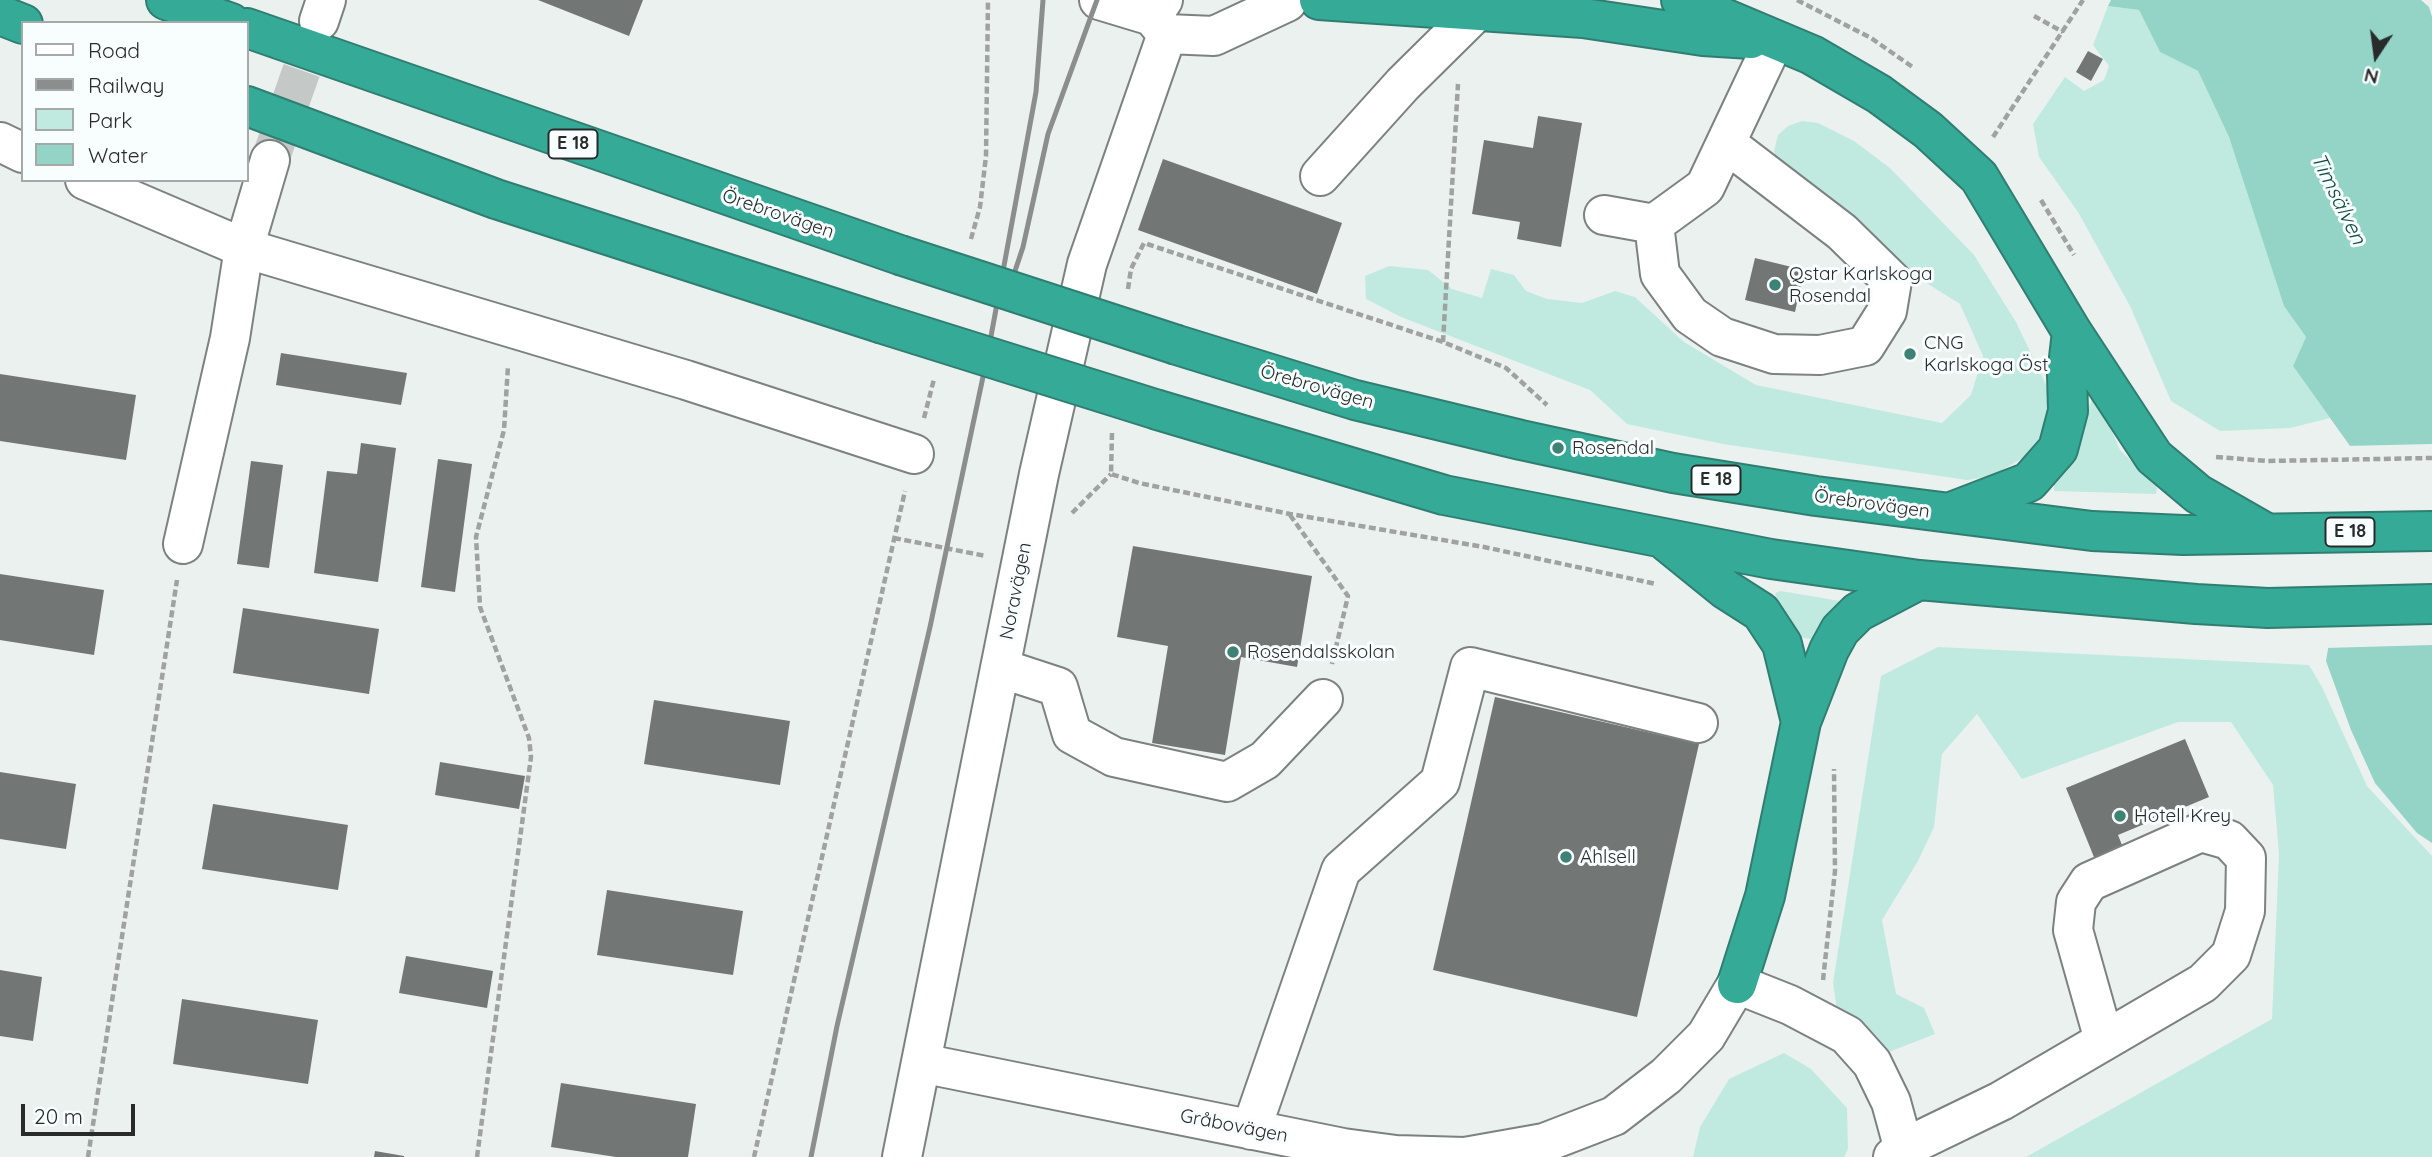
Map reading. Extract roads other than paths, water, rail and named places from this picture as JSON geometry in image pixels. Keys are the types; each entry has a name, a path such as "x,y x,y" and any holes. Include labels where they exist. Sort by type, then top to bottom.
{"highway":[{"path":"166,0 225,21"},
{"path":"1681,0 1812,55 1879,94 1928,130 1979,177 2072,332 2154,457 2197,494 2268,534"},
{"path":"1299,1 1583,18 1703,36 1774,41"},
{"path":"0,15 21,23"},
{"name":"Örebrovägen","path":"248,28 900,255 1177,345 1355,400 1558,448 1686,475 1947,514 2092,531 2183,535 2432,531"},
{"path":"248,106 496,199 1158,410 1444,495 1771,559 1920,580 2120,599 2268,608 2432,604"},
{"path":"1947,514 2029,482 2058,449 2068,411 2067,375 2072,332"},
{"path":"1664,539 1725,589 1760,612 1782,644 1801,722"},
{"path":"1737,984 1765,896 1801,722 1829,650 1847,620 1889,593 1920,580"}],"street":[{"path":"1098,0 1161,17 1214,36 1299,1"},
{"path":"1320,176 1403,84 1477,13"},
{"name":"Noravägen","path":"902,1157 1021,563 1087,264 1161,17"},
{"path":"1604,215 1654,224 1705,187 1774,41"},
{"path":"0,142 21,152"},
{"path":"1654,224 1660,274 1690,315 1723,337 1774,354 1820,355 1865,346 1887,311 1892,281 1842,232 1727,144"},
{"path":"183,544 230,338 244,248 270,160"},
{"path":"90,182 244,248 426,300 914,454"},
{"path":"1251,1130 1341,870 1440,782 1470,667 1698,723"},
{"path":"1000,668 1058,688 1072,734 1114,757 1227,782 1265,760 1323,699"},
{"path":"1737,984 1818,1019 1847,1035 1872,1063 1891,1102 1901,1154 2001,1101 2104,1041 2203,983 2231,955 2245,911 2246,858 2230,840 2201,832 2089,882 2082,892 2076,902 2073,930 2104,1041"},
{"name":"Gråbovägen","path":"921,1063 1251,1130 1396,1155 1465,1157 1544,1143 1614,1116 1666,1076 1706,1036 1737,984"}],"water":[{"name":"Timsälven","path":"2111,0 2421,0 2429,7 2432,17 2432,843 2417,833 2375,783 2351,730 2326,661 2360,460 2293,366 2306,337 2284,306 2229,137 2198,71 2160,52 2139,10 2108,6"}],"tunnel":[{"path":"270,160 319,21"}],"railway":[{"path":"811,1157 837,1026 930,627 987,358 1036,92 1043,0"},
{"path":"1006,298 1023,247 1048,134 1097,0"}],"place":[{"name":"Qstar Karlskoga Rosendal","path":"1775,285"},
{"name":"CNG Karlskoga Öst","path":"1910,354"},
{"name":"Rosendal","path":"1558,448"},
{"name":"Rosendalsskolan","path":"1233,652"},
{"name":"Hotell Krey","path":"2120,816"},
{"name":"Ahlsell","path":"1566,857"}]}
